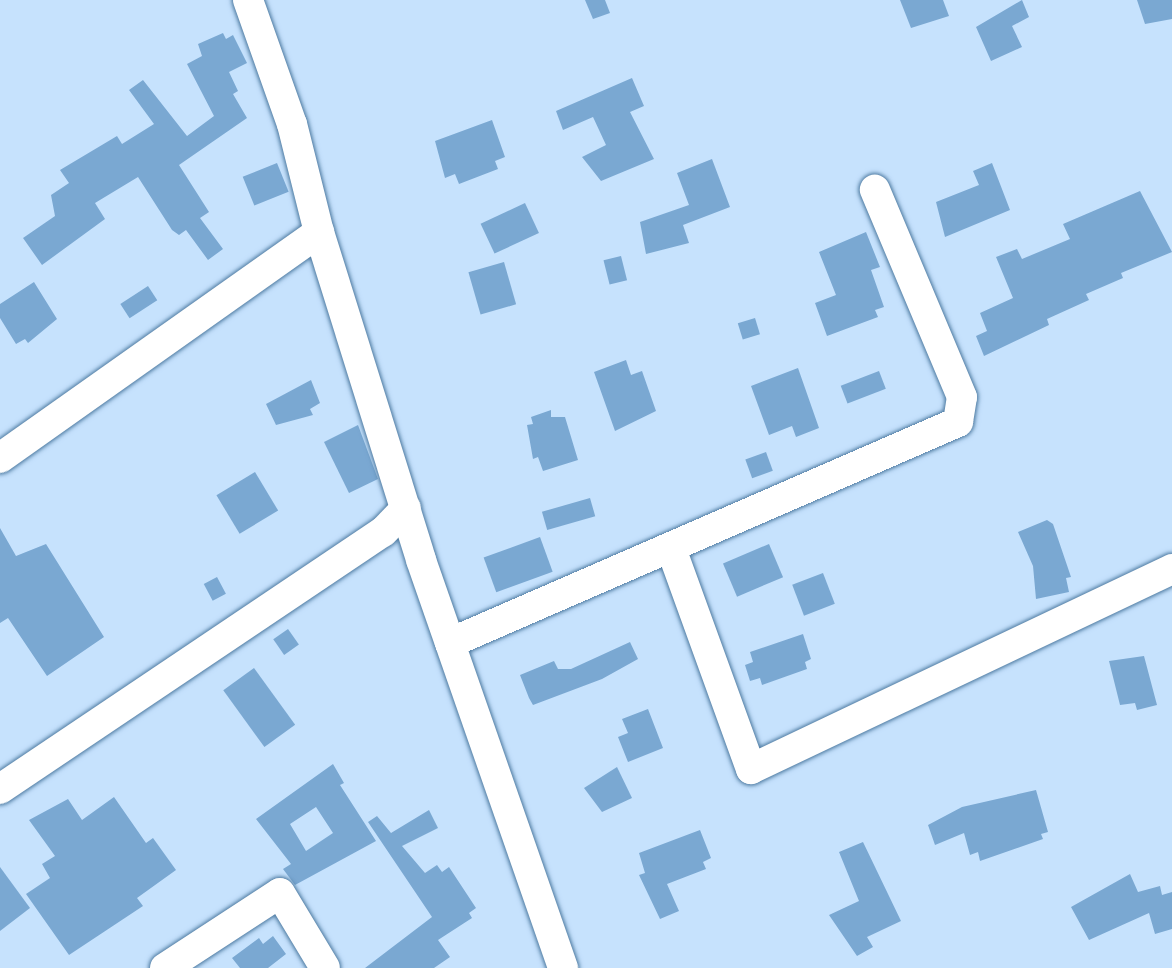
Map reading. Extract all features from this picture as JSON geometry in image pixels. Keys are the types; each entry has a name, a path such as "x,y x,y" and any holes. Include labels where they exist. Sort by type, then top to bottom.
{"street":[{"path":"248,0 292,124 319,232 406,508 450,643 563,968"},
{"path":"450,643 672,551 958,422 962,397 875,190"},
{"path":"0,458 319,232"},
{"path":"0,789 383,532 406,508"},
{"path":"672,551 752,769 1172,569"},
{"path":"165,968 280,893 325,968"}],"building":[{"path":"585,0 605,0 610,13 593,19"},
{"path":"900,0 943,0 949,16 911,28"},
{"path":"1022,0 1029,17 1012,26 1022,47 991,61 976,27"},
{"path":"1137,0 1172,0 1172,19 1145,24"},
{"path":"223,33 226,39 233,35 247,63 229,72 238,91 233,94 247,118 179,165 209,212 200,218 223,249 208,260 186,230 179,235 172,230 138,177 95,203 105,219 42,265 23,238 55,216 51,195 69,183 60,170 117,136 122,144 154,124 129,90 143,80 187,136 214,116 187,64 202,56 198,44"},
{"path":"632,78 644,106 630,112 654,159 601,181 582,157 606,145 593,117 563,130 556,111"},
{"path":"492,120 505,157 495,161 498,169 459,184 455,174 445,178 435,141"},
{"path":"712,159 730,207 683,225 689,243 646,254 640,222 689,205 677,173"},
{"path":"277,163 289,192 254,206 243,177"},
{"path":"992,163 1010,210 945,237 936,202 979,185 973,171"},
{"path":"1140,191 1172,252 1121,273 1123,278 1086,294 1089,300 1047,319 1049,325 984,356 976,336 987,331 980,313 1013,298 996,257 1017,249 1022,259 1070,239 1063,224"},
{"path":"525,203 539,233 495,254 481,224"},
{"path":"866,232 880,267 871,270 884,307 875,310 878,317 827,336 815,303 836,295 819,252"},
{"path":"621,256 627,280 610,285 604,260"},
{"path":"504,262 516,304 481,314 468,272"},
{"path":"34,282 57,319 28,343 25,339 16,344 0,318 0,304"},
{"path":"148,286 157,300 130,318 120,304"},
{"path":"755,318 760,334 743,340 738,323"},
{"path":"626,360 631,375 642,371 656,411 615,431 594,372"},
{"path":"798,368 819,428 796,437 792,426 769,435 751,386"},
{"path":"879,371 886,389 848,403 841,386"},
{"path":"311,380 320,403 310,409 313,415 276,425 266,404"},
{"path":"551,410 551,417 565,417 578,460 543,471 538,457 533,459 527,425 533,424 531,417"},
{"path":"358,425 378,479 349,493 324,442"},
{"path":"766,452 773,471 752,478 745,460"},
{"path":"255,472 278,511 240,534 216,495"},
{"path":"590,498 595,516 547,530 542,512"},
{"path":"1047,520 1053,524 1071,577 1066,578 1069,592 1036,599 1033,566 1018,532"},
{"path":"0,528 16,556 46,544 104,637 47,676 8,618 0,623"},
{"path":"540,537 553,572 496,592 484,558"},
{"path":"769,544 783,577 737,597 723,564"},
{"path":"823,573 835,604 804,616 792,585"},
{"path":"217,577 226,594 213,601 204,584"},
{"path":"288,629 299,645 284,655 273,639"},
{"path":"803,634 811,659 805,662 807,669 762,685 760,678 750,681 745,665 753,662 750,652"},
{"path":"630,642 638,659 602,679 533,705 520,675 554,661 558,669 571,669"},
{"path":"1144,656 1157,705 1137,710 1135,703 1120,705 1109,661"},
{"path":"254,668 295,725 264,747 223,690"},
{"path":"648,709 663,748 628,762 618,737 628,733 622,719"},
{"path":"333,764 344,783 340,785 376,841 295,885 283,869 291,864 256,819","holes":["316,807 333,833 306,851 290,824"]},
{"path":"617,767 632,798 602,812 584,788"},
{"path":"1036,790 1048,832 1041,834 1043,839 980,861 978,852 970,855 964,833 935,845 928,825 962,807"},
{"path":"114,797 146,843 153,838 176,870 137,898 143,906 69,955 26,894 50,878 42,864 55,856 29,820 68,799 82,820"},
{"path":"429,810 438,828 402,846 425,873 437,865 442,872 449,867 476,908 469,913 472,918 438,940 450,957 434,968 365,968 432,917 368,822 377,816 391,833"},
{"path":"700,830 711,858 703,862 706,869 667,884 679,911 660,919 639,875 645,873 639,853"},
{"path":"863,842 901,921 867,937 873,947 857,956 829,915 859,901 839,852"},
{"path":"0,867 30,908 0,931"},
{"path":"1130,874 1138,892 1160,886 1162,895 1172,892 1172,929 1155,934 1149,913 1089,940 1071,907"},
{"path":"273,936 286,954 268,968 240,968 232,958 259,938 263,944"}]}
